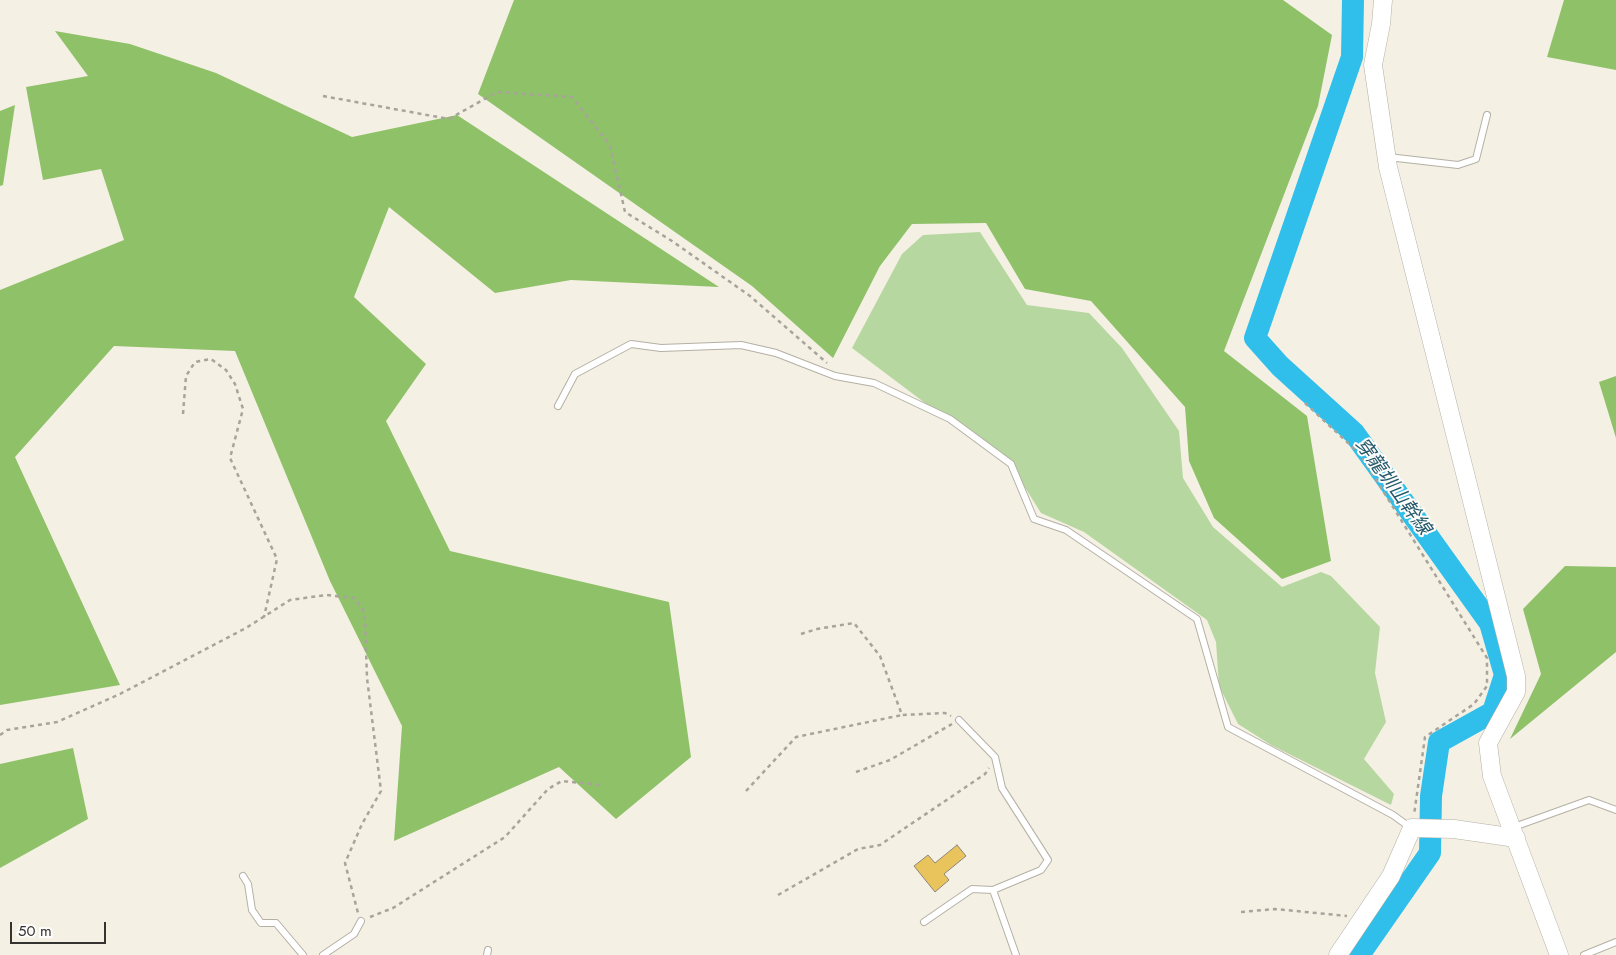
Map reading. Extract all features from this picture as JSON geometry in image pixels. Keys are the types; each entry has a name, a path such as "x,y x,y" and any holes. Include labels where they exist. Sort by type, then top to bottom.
{"street":[{"path":"1383,0 1373,65 1386,156 1440,380 1516,676 1516,692 1488,743 1492,776 1558,955"},
{"path":"1338,955 1392,876 1412,828 1514,833"}],"lane":[{"path":"1386,156 1458,165 1476,158 1487,115"},
{"path":"558,406 575,374 632,344 661,348 741,345 776,353 836,376 874,383 950,419 1011,464 1034,519 1066,530 1197,619 1228,727 1393,815 1412,828"},
{"path":"924,922 972,889 993,890 1041,870 1048,860 1002,788 995,757 959,720"},
{"path":"1514,833 1589,800 1616,810"},
{"path":"243,876 248,884 252,910 261,923 276,923 304,955"},
{"path":"993,890 1016,955"},
{"path":"323,955 354,934 361,921"},
{"path":"1584,955 1616,942"}],"path":[{"path":"323,96 449,119 497,92 572,97 610,145 625,212 672,241 750,296 827,362 836,376"},
{"path":"183,414 186,376 195,362 211,359 226,370 235,384 243,409 230,458 276,559 264,617"},
{"path":"1305,403 1360,454 1487,658 1487,686 1474,704 1425,737 1412,828"},
{"path":"0,735 7,730 57,722 120,694 246,628 290,600 326,595 354,598 362,609 367,678 381,791 362,824 345,863 361,921 393,908 504,837 548,790 562,781 601,785"},
{"path":"801,634 816,629 854,623 880,656 902,715"},
{"path":"746,791 796,737 902,715 945,713 959,720"},
{"path":"856,772 890,760 959,720"},
{"path":"778,895 858,849 880,845 985,774 995,757"},
{"path":"1241,912 1275,909 1363,918"}],"green space":[{"path":"514,0 1283,0 1332,35 1318,106 1224,351 1307,416 1331,561 1282,579 1214,518 1189,461 1185,407 1091,301 1025,289 986,223 912,224 880,266 833,358 752,286 478,94"},
{"path":"1564,0 1616,0 1616,70 1547,57"},
{"path":"55,31 130,44 216,73 352,137 457,115 719,287 571,280 495,293 389,207 354,297 426,364 386,421 450,551 669,602 691,757 616,819 559,767 394,841 402,726 330,581 235,351 114,346 15,457 120,685 0,705 0,290 124,240 101,169 43,180 26,87 88,76"},
{"path":"15,105 3,185 0,186 0,111"},
{"path":"980,232 1027,305 1089,313 1122,348 1179,431 1183,478 1213,527 1282,587 1321,572 1331,576 1380,627 1375,673 1386,722 1364,759 1394,794 1391,805 1271,745 1238,724 1219,686 1216,642 1207,620 1084,532 1041,513 1014,470 852,348 902,254 923,235"},
{"path":"1616,376 1616,438 1599,382"},
{"path":"1565,566 1616,567 1616,652 1510,739 1541,674 1523,609"},
{"path":"73,748 88,819 0,868 0,764"}],"building":[{"path":"957,845 966,856 944,874 949,880 935,892 914,866 928,855 935,863"}],"waterway":[{"name":"穿龍圳山幹線","path":"1353,0 1352,57 1255,338 1280,366 1354,433 1490,623 1505,675 1493,712 1439,742 1431,796 1430,853 1359,955"}]}
